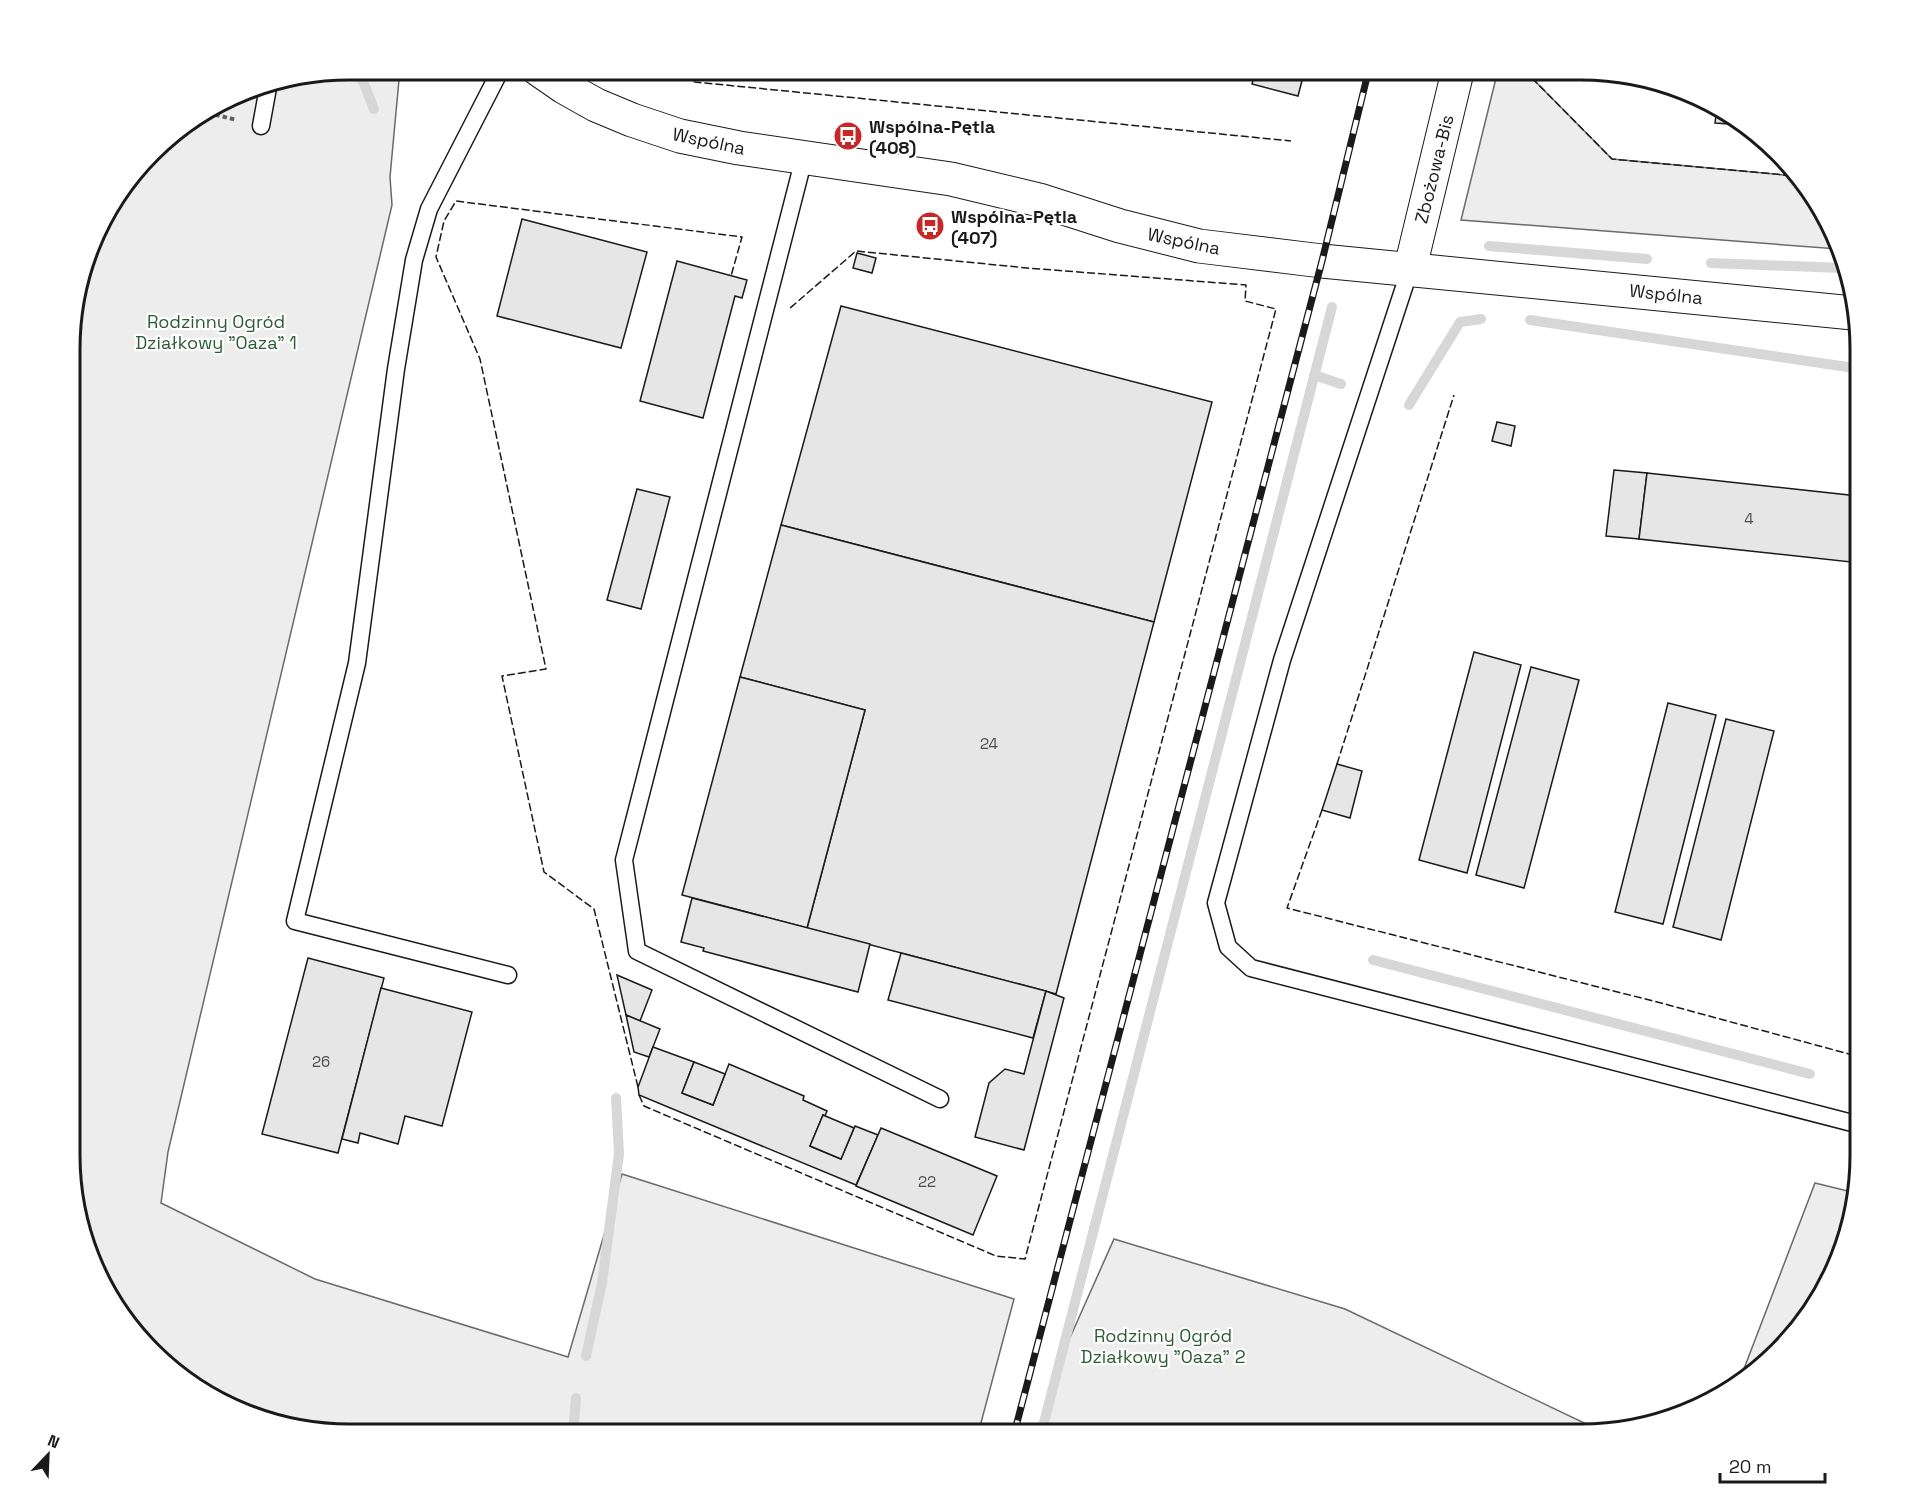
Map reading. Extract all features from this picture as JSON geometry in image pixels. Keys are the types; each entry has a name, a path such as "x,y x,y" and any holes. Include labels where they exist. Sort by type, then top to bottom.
{"street":[{"name":"Wspólna","path":"554,80 596,105 680,136 739,148 951,179 1039,200 1120,226 1199,246 1299,259 1848,312"},
{"name":"Zbożowa-Bis","path":"1410,269 1455,80"}],"lane":[{"path":"495,80 429,209 414,260 396,369 357,663 295,921 508,975"},
{"path":"261,126 267,93"},
{"path":"804,158 624,860 637,951 940,1099"},
{"path":"1410,269 1282,660 1216,903 1228,947 1251,968 1850,1122"}],"shaded area":[{"name":"Rodzinny Ogród Działkowy \"Oaza\" 1","path":"331,80 399,80 390,177 392,205 168,1152 161,1203 315,1279 568,1357 622,1174 1014,1299 981,1424 348,1424 313,1421 279,1414 245,1403 199,1378 158,1345 125,1304 107,1274 94,1241 85,1207 80,1172 80,331 89,279 107,229 125,199 146,171 171,146 199,125 245,100 296,85"},
{"path":"1496,80 1534,80 1612,159 1787,175 1823,229 1831,248 1461,220"},
{"path":"1815,1183 1848,1191 1836,1241 1823,1274 1805,1304 1784,1332 1744,1369"},
{"name":"Rodzinny Ogród Działkowy \"Oaza\" 2","path":"1114,1239 1345,1309 1586,1424 1042,1424 1056,1369"}],"building":[{"path":"1253,80 1302,80 1298,96 1252,84"},
{"path":"1716,116 1729,124 1715,123"},
{"path":"522,219 647,252 621,348 497,316"},
{"path":"857,253 876,258 872,273 853,268"},
{"path":"677,261 747,280 742,298 735,296 703,418 640,401"},
{"path":"841,306 1212,402 1154,622 781,525"},
{"path":"1497,422 1515,426 1511,446 1492,441"},
{"path":"1614,470 1647,473 1639,539 1606,536"},
{"path":"1647,473 1850,495 1850,562 1639,539"},
{"path":"637,489 670,497 641,609 607,600"},
{"path":"781,525 1154,622 1056,994 807,928 865,710 740,677"},
{"path":"1474,652 1521,665 1467,873 1419,860"},
{"path":"1531,667 1579,680 1524,888 1476,875"},
{"path":"740,677 865,710 807,928 682,895"},
{"path":"1668,703 1716,715 1663,924 1615,912"},
{"path":"1726,719 1774,731 1721,940 1673,927"},
{"path":"1337,764 1362,771 1350,818 1322,810"},
{"path":"692,898 870,944 858,992 703,951 704,948 681,942"},
{"path":"901,953 1046,991 1033,1038 888,1000"},
{"path":"308,958 384,978 338,1153 262,1134"},
{"path":"617,975 652,990 640,1021 626,1015"},
{"path":"381,988 472,1012 442,1126 405,1116 398,1144 360,1133 358,1143 342,1139"},
{"path":"1046,991 1064,998 1024,1150 975,1137 989,1083 1005,1069 1024,1074"},
{"path":"626,1015 660,1029 649,1057 634,1052"},
{"path":"653,1047 694,1062 682,1093 713,1105 729,1064 804,1096 803,1100 827,1111 825,1116 823,1115 810,1146 841,1159 855,1126 878,1135 856,1185 639,1095 638,1087"},
{"path":"694,1062 725,1074 713,1105 682,1093"},
{"path":"823,1115 854,1128 841,1159 810,1146"},
{"path":"881,1128 997,1176 973,1235 856,1186"}],"waterway":[{"path":"362,80 374,109"},
{"path":"1489,246 1647,259"},
{"path":"1711,263 1838,268"},
{"path":"1044,1424 1332,307"},
{"path":"1409,405 1460,322 1481,319"},
{"path":"1530,320 1850,367"},
{"path":"1314,375 1341,384"},
{"path":"1373,960 1810,1074"},
{"path":"586,1356 602,1283 619,1154 616,1098"},
{"path":"574,1424 576,1398"}],"railway":[{"path":"1017,1424 1322,261 1366,80"}],"fence":[{"path":"690,80 1291,141"},
{"path":"1534,80 1612,159 1787,175"},
{"path":"638,1087 594,909 544,872 502,676 546,669 480,359 436,257 444,221 456,201 742,237 731,276"},
{"path":"639,1095 644,1106 996,1256 1025,1259 1276,309 1245,301 1246,285 1027,268 856,251 789,309"},
{"path":"1337,764 1454,395"},
{"path":"1322,810 1287,908 1661,1003 1850,1054"}],"place":[{"name":"Wspólna-Pętla (408)","path":"848,136"},
{"name":"Wspólna-Pętla (407)","path":"930,226"}]}
